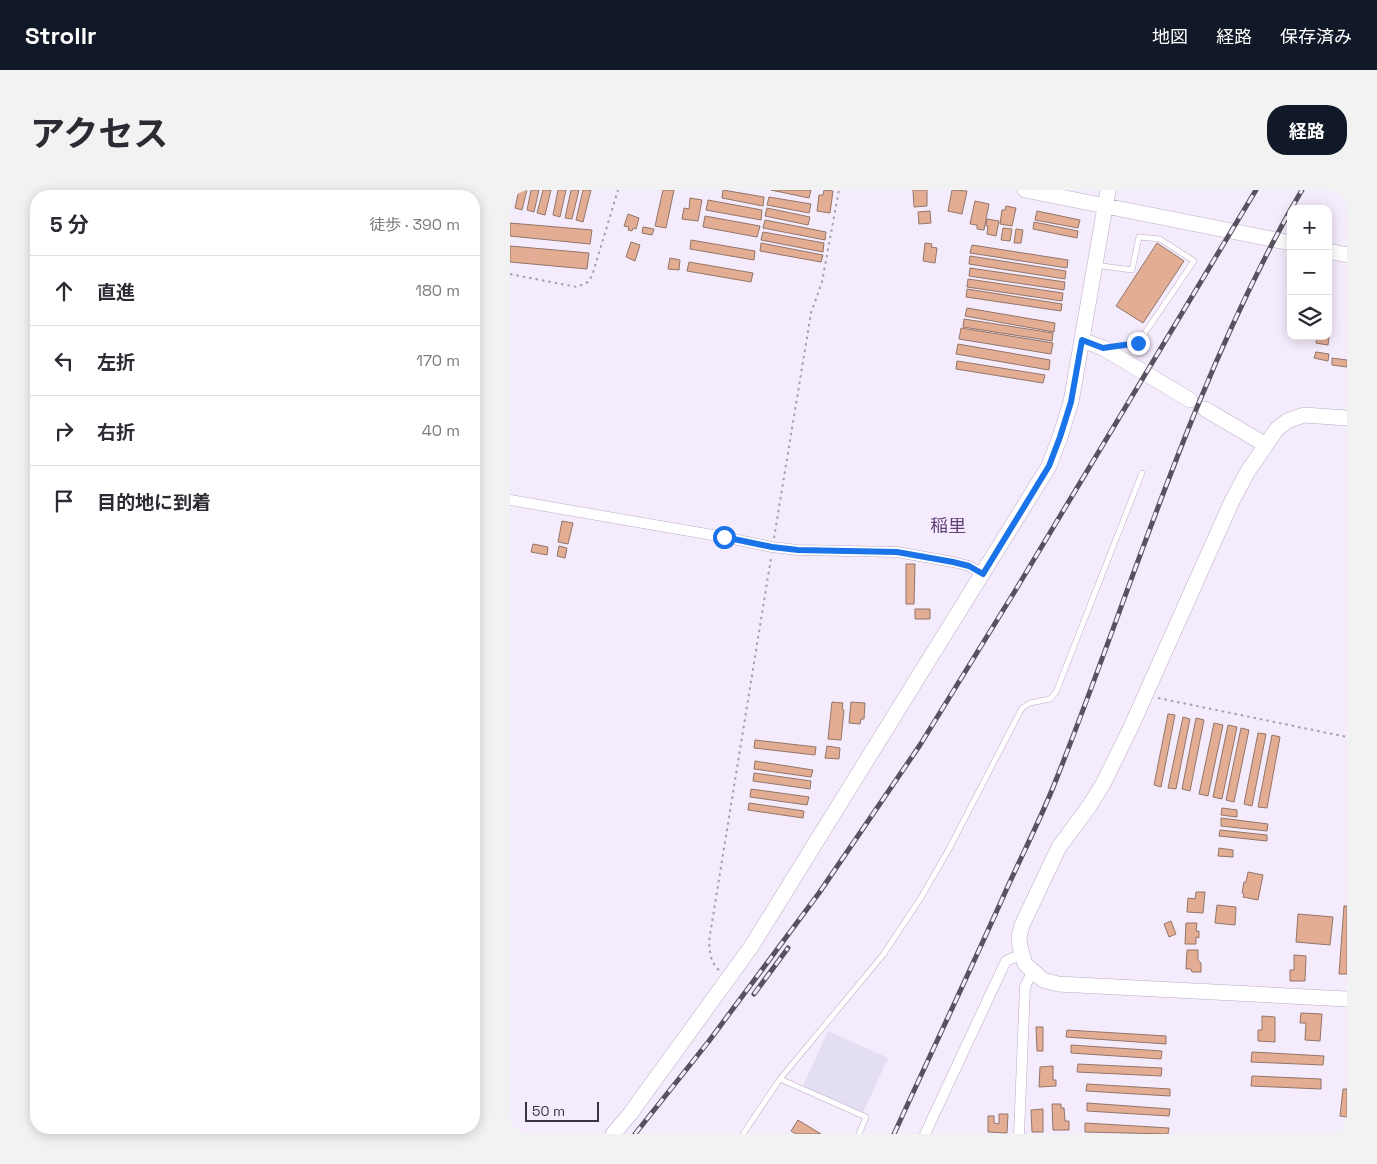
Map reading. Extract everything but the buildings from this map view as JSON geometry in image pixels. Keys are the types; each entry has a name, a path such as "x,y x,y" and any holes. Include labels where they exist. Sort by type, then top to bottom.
{"street":[{"path":"1025,190 1287,242"},
{"path":"613,1134 630,1114 756,939 1049,466 1071,402 1108,190"},
{"path":"1332,252 1347,255"},
{"path":"1082,340 1103,348 1190,400"},
{"path":"1205,409 1266,445"},
{"path":"1347,418 1304,415 1294,418 1277,429 1248,471 1232,501 1131,727 1103,784 1059,847 1040,884 1022,925 1019,937 1025,964 1043,980 1058,984 1347,999"},
{"path":"510,500 714,535 772,547 798,550 897,552 969,566 983,574"},
{"path":"925,1134 1006,961 1022,954"},
{"path":"1019,1134 1025,987 1032,972"}],"lane":[{"path":"1095,265 1132,270 1139,237 1160,240 1194,261 1138,343 1103,348"},
{"path":"744,1134 780,1079 883,955 922,896 950,847 1022,708 1030,703 1050,699 1056,692 1142,473"},
{"path":"780,1079 866,1117 859,1134"}],"path":[{"path":"510,274 577,287 588,282 592,276 618,190"},
{"path":"728,978 714,966 710,956 709,941 811,313 822,282 839,190"},
{"path":"1144,695 1347,736"}],"shaded area":[{"path":"828,1031 888,1058 862,1115 802,1088"}],"railway":[{"path":"635,1134 709,1041 819,893 920,745 1015,591 1256,190"},
{"path":"1293,205 1302,190"},
{"path":"894,1134 1045,807 1192,419 1222,348 1287,217"},
{"path":"754,994 788,948"}],"district":[{"name":"稲里","path":"948,525"}],"route":[{"path":"724,537 772,547 798,550 897,552 969,566 983,574 1049,466 1066,422 1082,340 1103,348 1138,343"}]}
